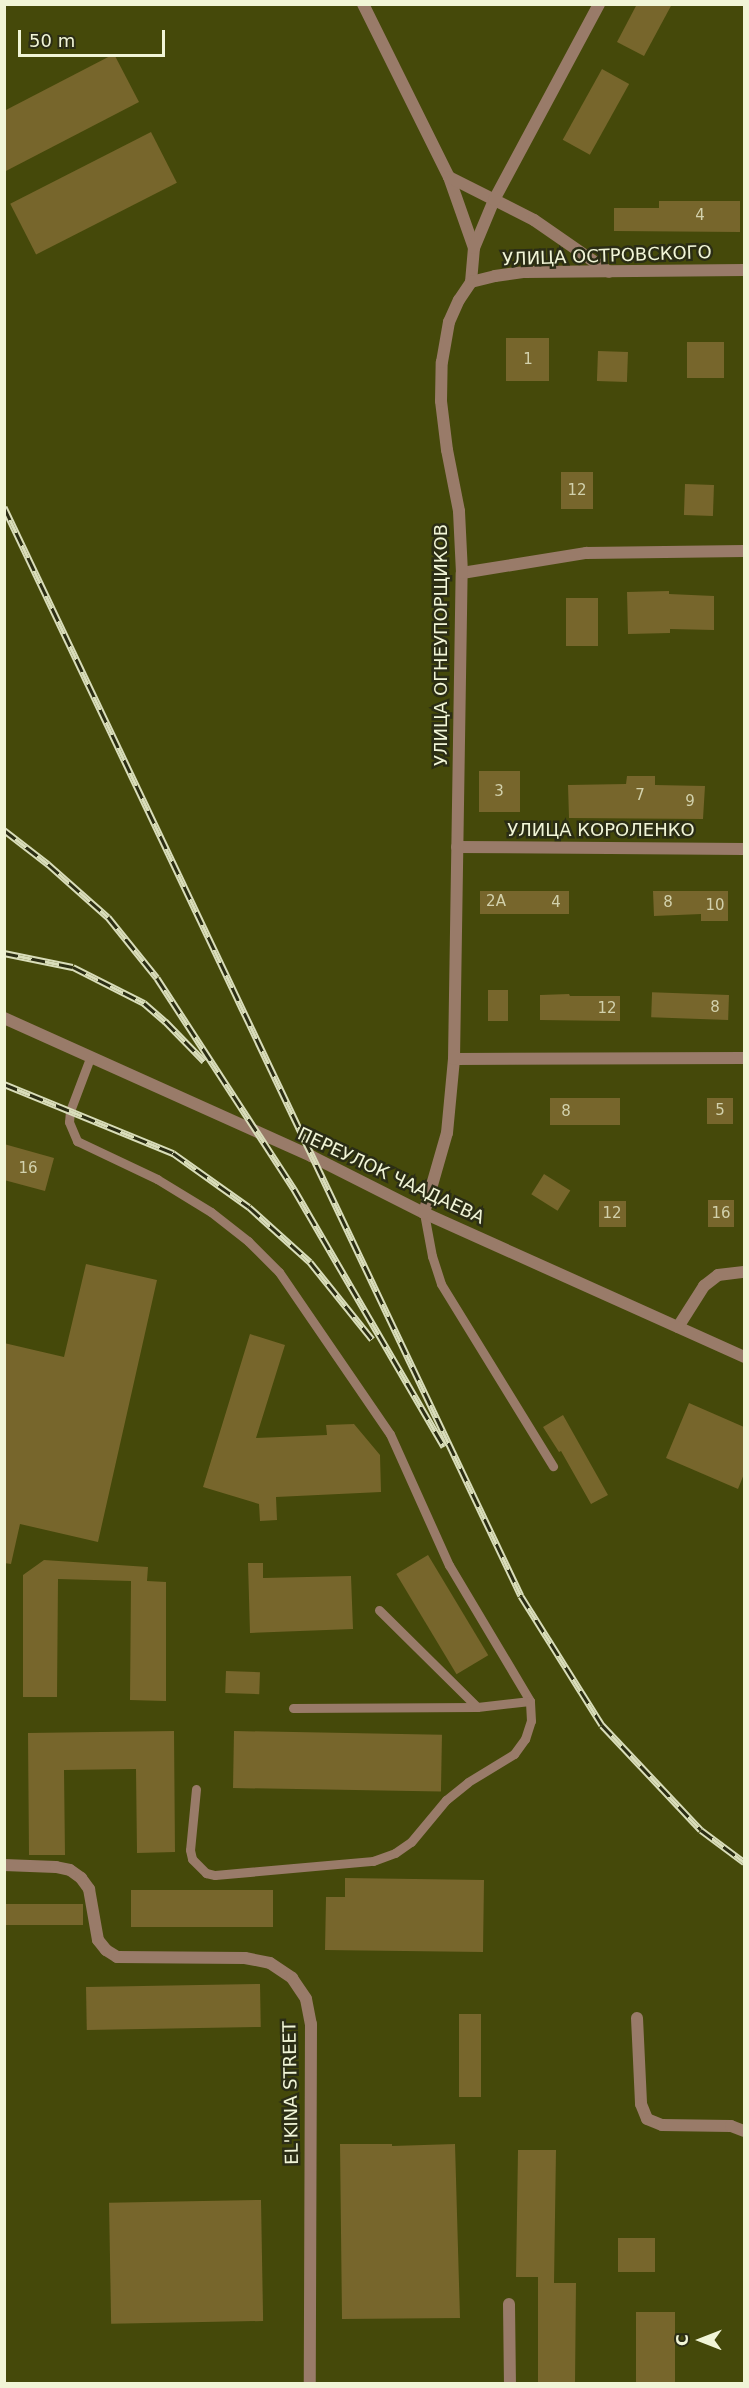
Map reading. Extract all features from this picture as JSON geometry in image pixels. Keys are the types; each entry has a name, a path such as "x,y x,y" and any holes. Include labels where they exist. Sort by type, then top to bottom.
{"street":[{"path":"363,4 449,177 474,248"},
{"name":"УЛИЦА ОГНЕУПОРЩИКОВ","path":"424,1213 447,1133 454,1059 462,573 459,511 447,450 441,401 442,362 449,322 459,300 471,282 474,248 494,200 598,4"},
{"path":"449,177 534,220 609,272"},
{"name":"УЛИЦА ОСТРОВСКОГО","path":"471,282 525,272 744,270"},
{"path":"462,573 586,553 744,551"},
{"name":"УЛИЦА КОРОЛЕНКО","path":"457,847 744,849"},
{"name":"ПЕРЕУЛОК ЧААДАЕВА","path":"4,1018 311,1156 424,1213 744,1357"},
{"path":"454,1059 744,1058"},
{"path":"678,1327 704,1286 718,1275 744,1272"},
{"name":"EL'KINA STREET","path":"4,1865 56,1867 70,1870 81,1878 89,1889 98,1940 106,1950 117,1957 245,1958 270,1963 292,1978 306,1999 311,2024 310,2384"},
{"path":"637,2018 641,2104 647,2118 662,2125 731,2126 744,2131"},
{"path":"509,2304 510,2384"}],"lane":[{"path":"90,1058 70,1111 69,1122 77,1141 157,1179 211,1212 248,1241 279,1272 390,1434 449,1565 530,1701 531,1721 525,1739 514,1754 468,1782 446,1800 411,1842 395,1853 374,1861 215,1875 206,1873 192,1859 190,1850 196,1789"},
{"path":"424,1213 432,1256 441,1284 553,1466"},
{"path":"379,1610 477,1707"},
{"path":"293,1708 477,1707 530,1701"}],"building":[{"path":"637,4 672,4 644,56 617,42"},
{"path":"114,54 139,102 4,172 4,111"},
{"path":"602,69 629,84 590,155 563,140"},
{"path":"151,132 177,183 36,255 10,204"},
{"path":"659,201 740,201 740,232 614,231 614,208 659,208"},
{"path":"506,338 549,338 549,381 506,381"},
{"path":"687,342 724,342 724,378 687,378"},
{"path":"598,351 628,352 627,382 597,381"},
{"path":"561,472 593,472 593,509 561,509"},
{"path":"685,484 714,485 713,516 684,515"},
{"path":"669,591 669,594 714,596 714,630 670,629 670,633 628,634 627,592"},
{"path":"566,598 598,598 598,646 566,646"},
{"path":"479,771 520,771 520,812 479,812"},
{"path":"627,776 655,776 655,785 705,786 703,819 569,818 568,785 626,784"},
{"path":"480,891 569,891 569,914 480,914"},
{"path":"653,891 728,891 728,921 701,921 701,914 654,916"},
{"path":"488,990 508,990 508,1021 488,1021"},
{"path":"652,992 729,995 728,1020 651,1017"},
{"path":"569,994 570,996 620,996 620,1021 540,1020 540,995"},
{"path":"550,1098 620,1098 620,1125 550,1125"},
{"path":"707,1098 733,1098 733,1124 707,1124"},
{"path":"4,1144 54,1158 45,1191 4,1180"},
{"path":"544,1174 570,1190 558,1211 531,1194"},
{"path":"708,1200 734,1200 734,1227 708,1227"},
{"path":"599,1201 626,1201 626,1227 599,1227"},
{"path":"86,1264 157,1280 98,1542 20,1524 11,1564 4,1563 4,1343 64,1357"},
{"path":"250,1334 285,1345 256,1438 327,1435 326,1425 354,1424 380,1455 381,1492 276,1497 277,1520 260,1521 259,1504 203,1487"},
{"path":"689,1403 744,1427 744,1474 738,1489 666,1458"},
{"path":"563,1415 608,1495 591,1504 561,1451 559,1452 543,1427"},
{"path":"428,1555 488,1655 457,1674 396,1574"},
{"path":"44,1560 148,1567 147,1581 166,1582 166,1701 130,1700 131,1581 58,1579 57,1697 23,1697 23,1575"},
{"path":"248,1563 263,1563 263,1578 351,1576 353,1629 250,1633"},
{"path":"226,1671 260,1672 259,1694 225,1693"},
{"path":"174,1731 175,1852 137,1853 136,1769 64,1770 65,1855 29,1855 28,1733"},
{"path":"234,1731 442,1735 441,1792 233,1788"},
{"path":"345,1878 484,1880 483,1952 325,1950 326,1897 345,1897"},
{"path":"131,1890 273,1890 273,1927 131,1927"},
{"path":"4,1904 83,1904 83,1925 4,1925"},
{"path":"260,1984 261,2027 87,2030 86,1987"},
{"path":"459,2014 481,2014 481,2097 459,2097"},
{"path":"340,2144 392,2144 392,2146 455,2144 460,2318 342,2319"},
{"path":"518,2150 556,2150 554,2283 576,2283 575,2384 538,2384 538,2277 516,2277"},
{"path":"261,2200 263,2321 111,2324 109,2203"},
{"path":"618,2238 655,2238 655,2272 618,2272"},
{"path":"636,2312 675,2312 675,2384 636,2384"}],"railway":[{"path":"4,507 521,1596 602,1725 701,1830 744,1862"},
{"path":"4,830 48,864 108,917 157,978 294,1189 444,1447"},
{"path":"4,953 73,967 144,1003 204,1061"},
{"path":"4,1084 173,1153 249,1207 310,1262 372,1339"}]}
